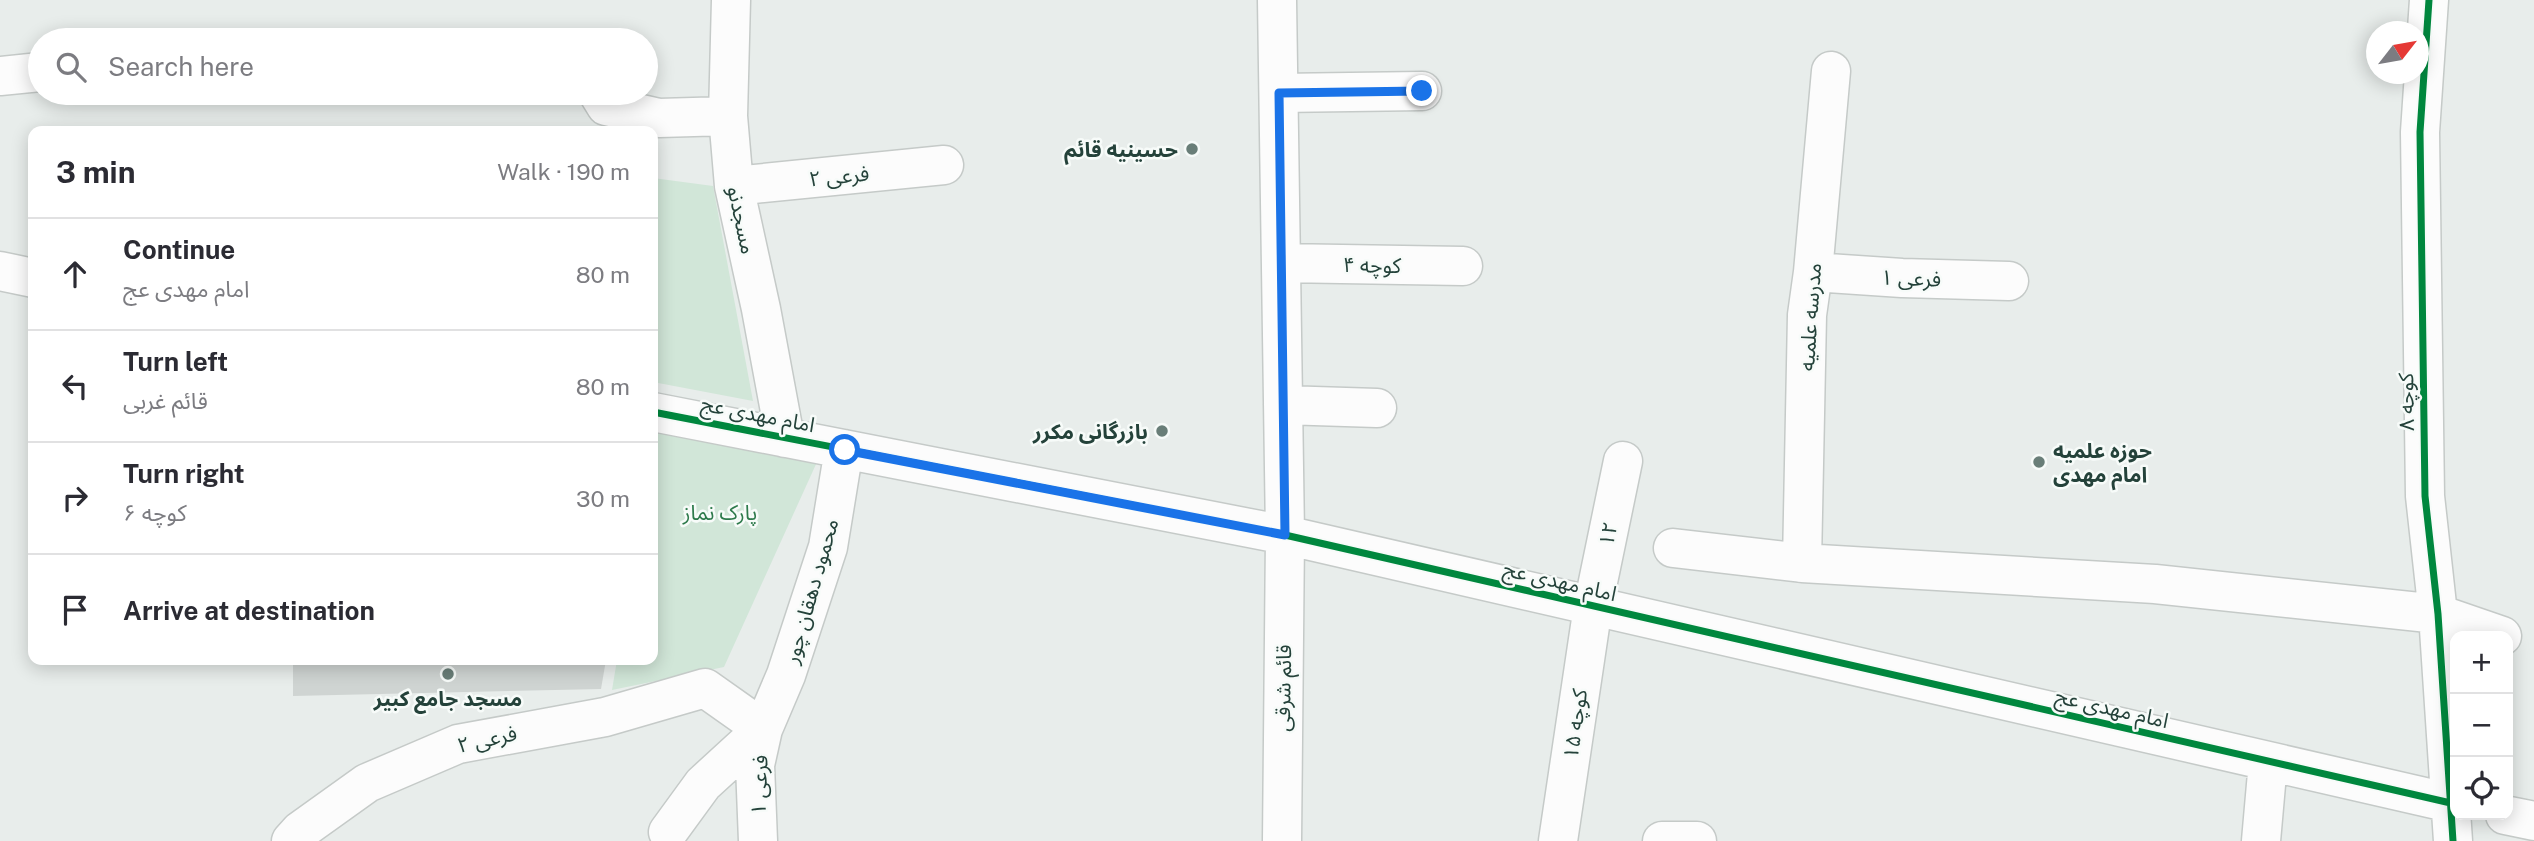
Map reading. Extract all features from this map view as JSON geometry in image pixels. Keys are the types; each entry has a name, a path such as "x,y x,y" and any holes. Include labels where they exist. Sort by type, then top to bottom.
{"street":[{"name":"مسجدنو","path":"731,0 728,116 734,186 785,438"},
{"name":"قائم شرقی","path":"1277,0 1285,535 1282,841"},
{"name":"کوچه ۸","path":"2429,0 2420,132 2425,483 2450,765"},
{"name":"مدرسه علمیه","path":"1802,564 1807,315 1814,272 1831,71"},
{"path":"0,76 28,73"},
{"path":"1279,93 1422,91"},
{"path":"605,105 659,118 728,116"},
{"name":"فرعی ۲","path":"734,186 944,166"},
{"name":"کوچه ۴","path":"1281,263 1463,266"},
{"path":"0,271 28,277"},
{"name":"فرعی ۱","path":"1814,272 2009,281"},
{"path":"1283,405 1377,408"},
{"name":"امام مهدی عج","path":"658,413 1285,535 2450,802"},
{"name":"محمود دهقان چور","path":"763,729 786,675 828,547 845,450"},
{"name":"۱۲","path":"1593,606 1623,461"},
{"path":"1673,548 1802,564 2155,584 2438,614 2487,631"},
{"name":"کوچه ۱۵","path":"1558,841 1593,606"},
{"path":"2513,640 2534,648"},
{"name":"فرعی ۲","path":"291,841 300,831 367,783 458,744 605,718 705,688 763,729"},
{"path":"668,832 703,784 763,729"},
{"name":"فرعی ۱","path":"758,841 755,765 763,729"},
{"path":"2261,841 2268,762"},
{"path":"2513,817 2534,821"},
{"name":"کوچه ۸","path":"2453,820 2453,841"},
{"path":"1662,841 1697,841"}],"green space":[{"path":"658,179 713,186 753,401 658,383"},
{"name":"پارک نماز","path":"658,430 817,462 724,667 612,690 616,665 658,665"}],"building":[{"name":"مسجد جامع کبیر","path":"293,665 605,665 601,689 293,696"}],"cycle path":[{"path":"2429,0 2420,132 2425,496 2438,614 2453,841"},
{"path":"658,413 1285,535 2450,803"}],"place":[{"name":"حسینیه قائم","path":"1192,149"},
{"name":"بازرگانی مکرر","path":"1162,431"},
{"name":"حوزه علمیه امام مهدی","path":"2039,462"},
{"name":"مسجد جامع کبیر","path":"448,674"}],"route":[{"path":"845,450 1285,535 1279,93 1422,91"}]}
